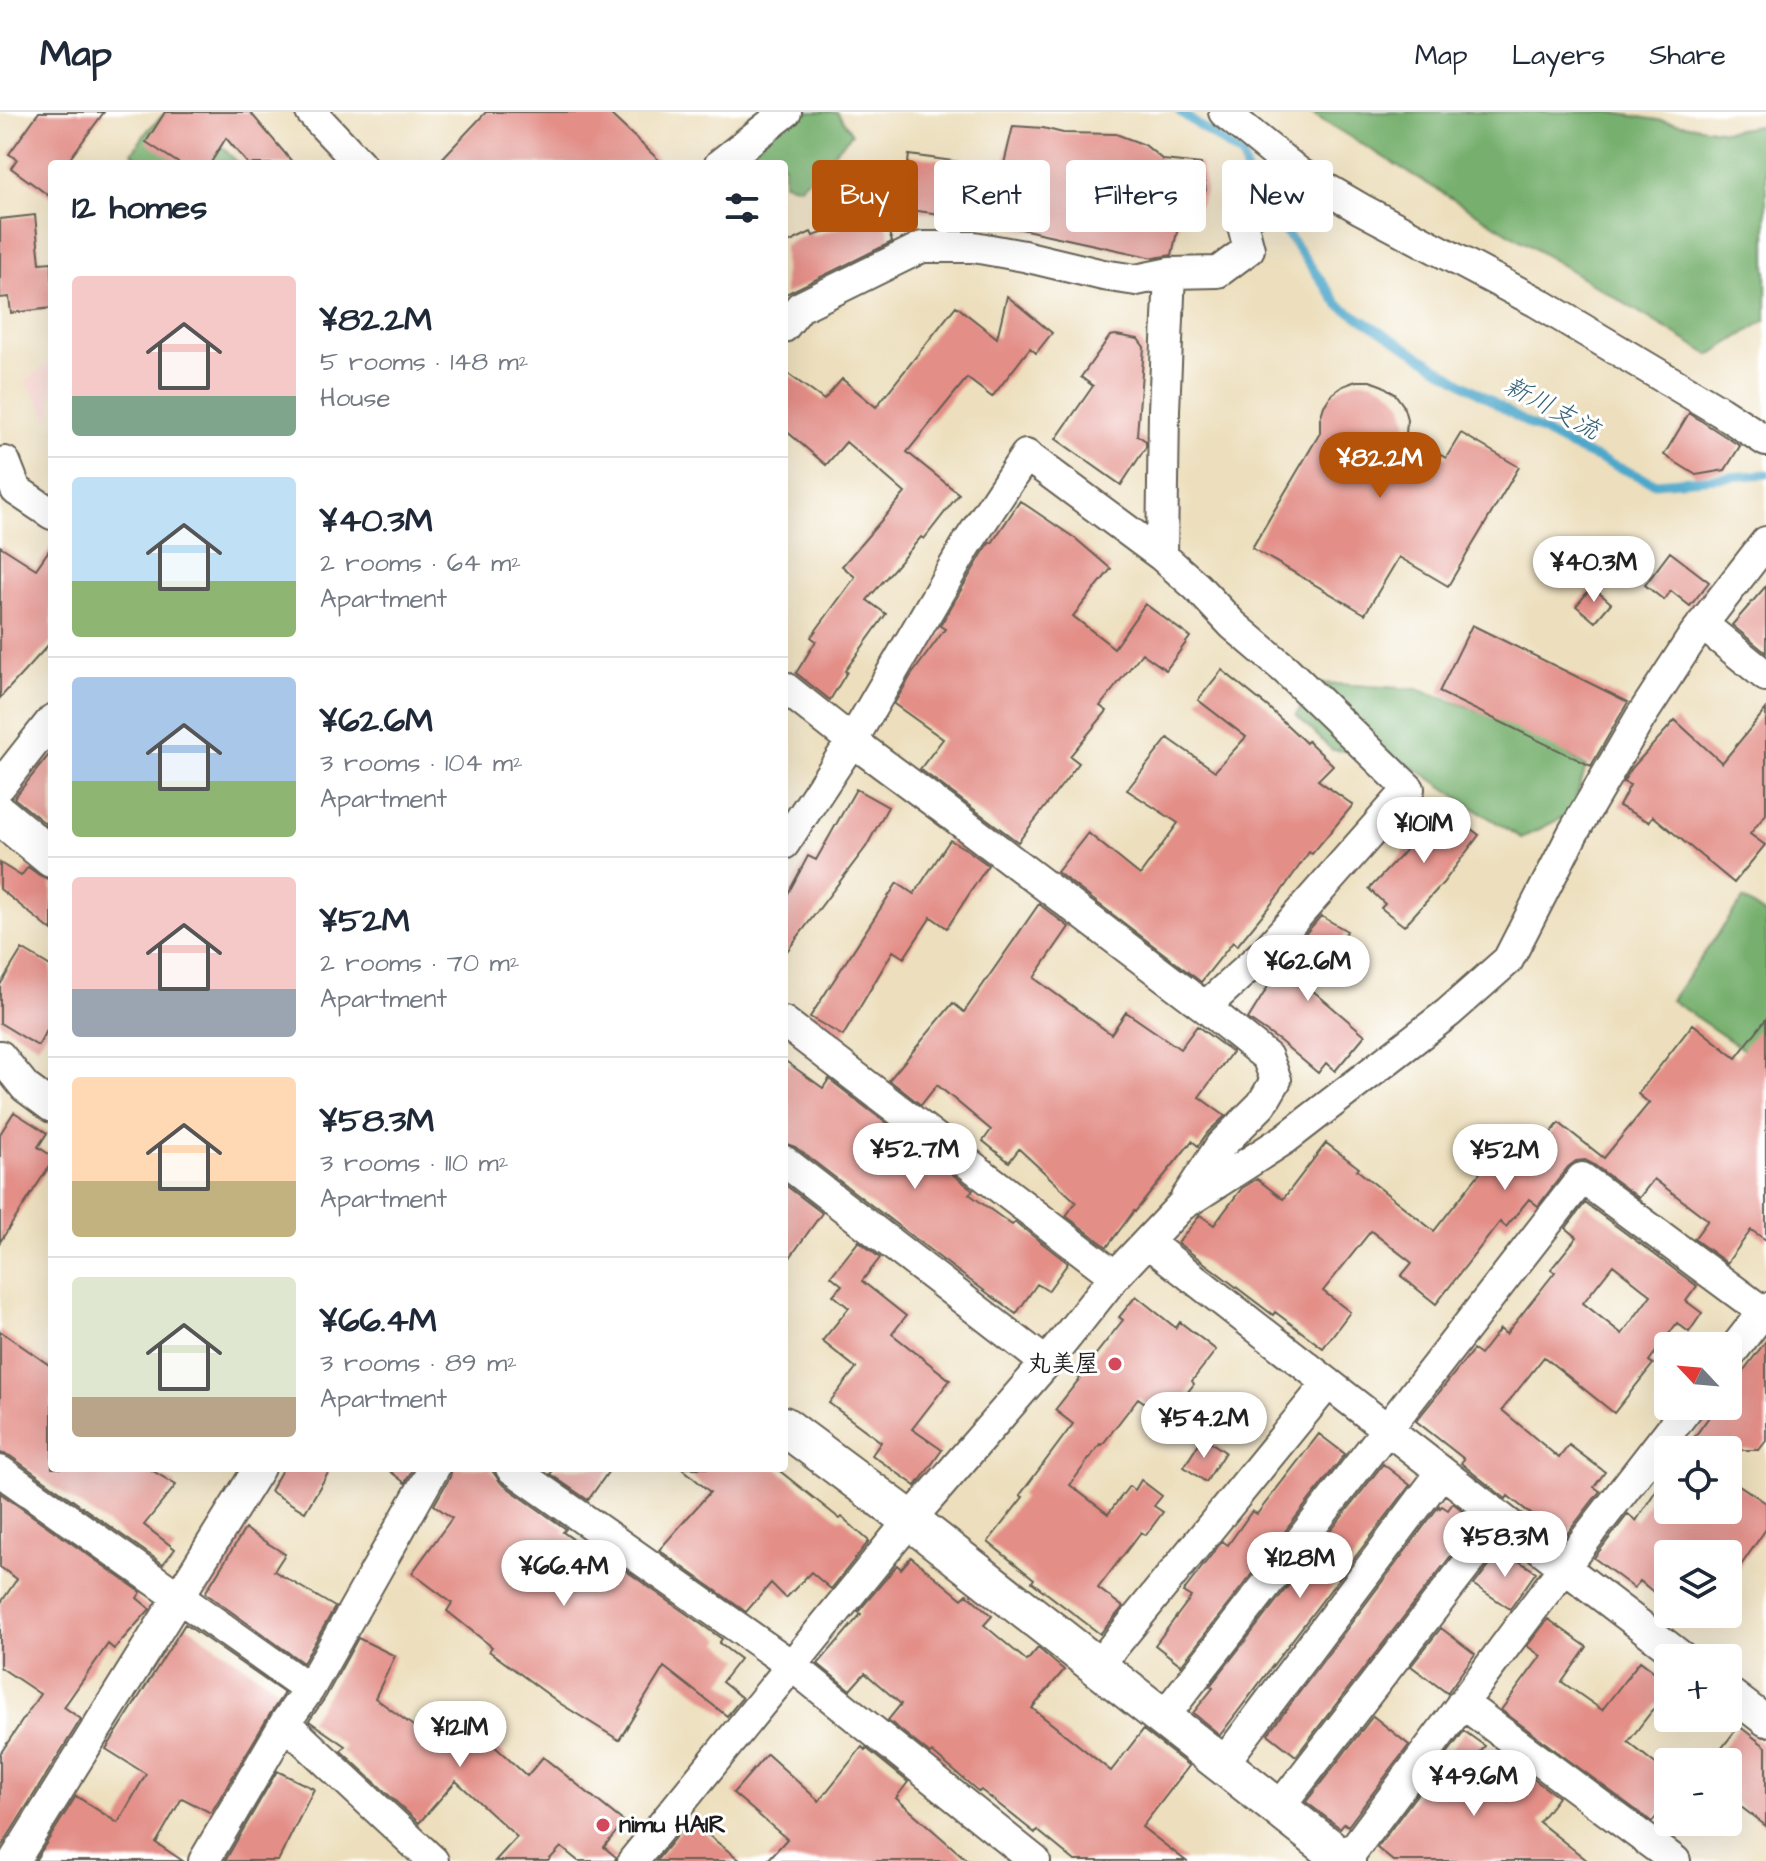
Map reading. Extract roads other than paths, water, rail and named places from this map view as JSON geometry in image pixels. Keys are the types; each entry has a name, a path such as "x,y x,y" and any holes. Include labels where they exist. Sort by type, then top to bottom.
{"street":[{"path":"311,112 356,160"},
{"path":"725,160 786,112"},
{"path":"1224,112 1261,124 1289,160"},
{"path":"1333,193 1537,302 1766,441"},
{"path":"788,322 800,307 922,247 974,247 1136,280 1170,273 1218,272 1249,249 1245,232"},
{"path":"1162,556 1170,273"},
{"path":"788,838 852,741 967,544 1026,455 1162,556 1409,789 1266,951 1205,1007"},
{"path":"5,462 16,490 48,511"},
{"path":"1181,1206 1285,1139 1448,1013 1508,960 1573,833 1640,718 1702,624 1766,542"},
{"path":"1702,624 1766,676"},
{"path":"638,1859 910,1520 1046,1363 1115,1276 1181,1206 1221,1145 1262,1104 1276,1080 1267,1057 1205,1007 788,690"},
{"path":"0,786 48,725"},
{"path":"0,815 48,855"},
{"path":"788,1025 1115,1276"},
{"path":"0,1056 25,1087 48,1104"},
{"path":"788,1164 1046,1363"},
{"path":"1162,1719 1582,1178 1765,1311 1742,1340"},
{"path":"1147,1242 1665,1644"},
{"path":"1096,1668 1328,1383"},
{"path":"788,1429 910,1520 1345,1861 1564,1567 1678,1420"},
{"path":"0,1471 309,1689"},
{"path":"14,1861 257,1472"},
{"path":"204,1861 285,1723 309,1689 432,1472"},
{"path":"517,1472 791,1665 1035,1861"},
{"path":"1222,1765 1442,1472"},
{"path":"1278,1809 1502,1519"},
{"path":"1462,1703 1675,1861"},
{"path":"1742,1703 1766,1721"},
{"path":"285,1723 433,1861"}],"waterway":[{"path":"1180,112 1244,160"},
{"name":"新川支流","path":"1286,232 1339,305 1523,421 1571,447 1655,483 1766,474"}],"place":[{"name":"丸美屋","path":"1115,1364"},
{"name":"nimu HAIR","path":"603,1825"}]}
